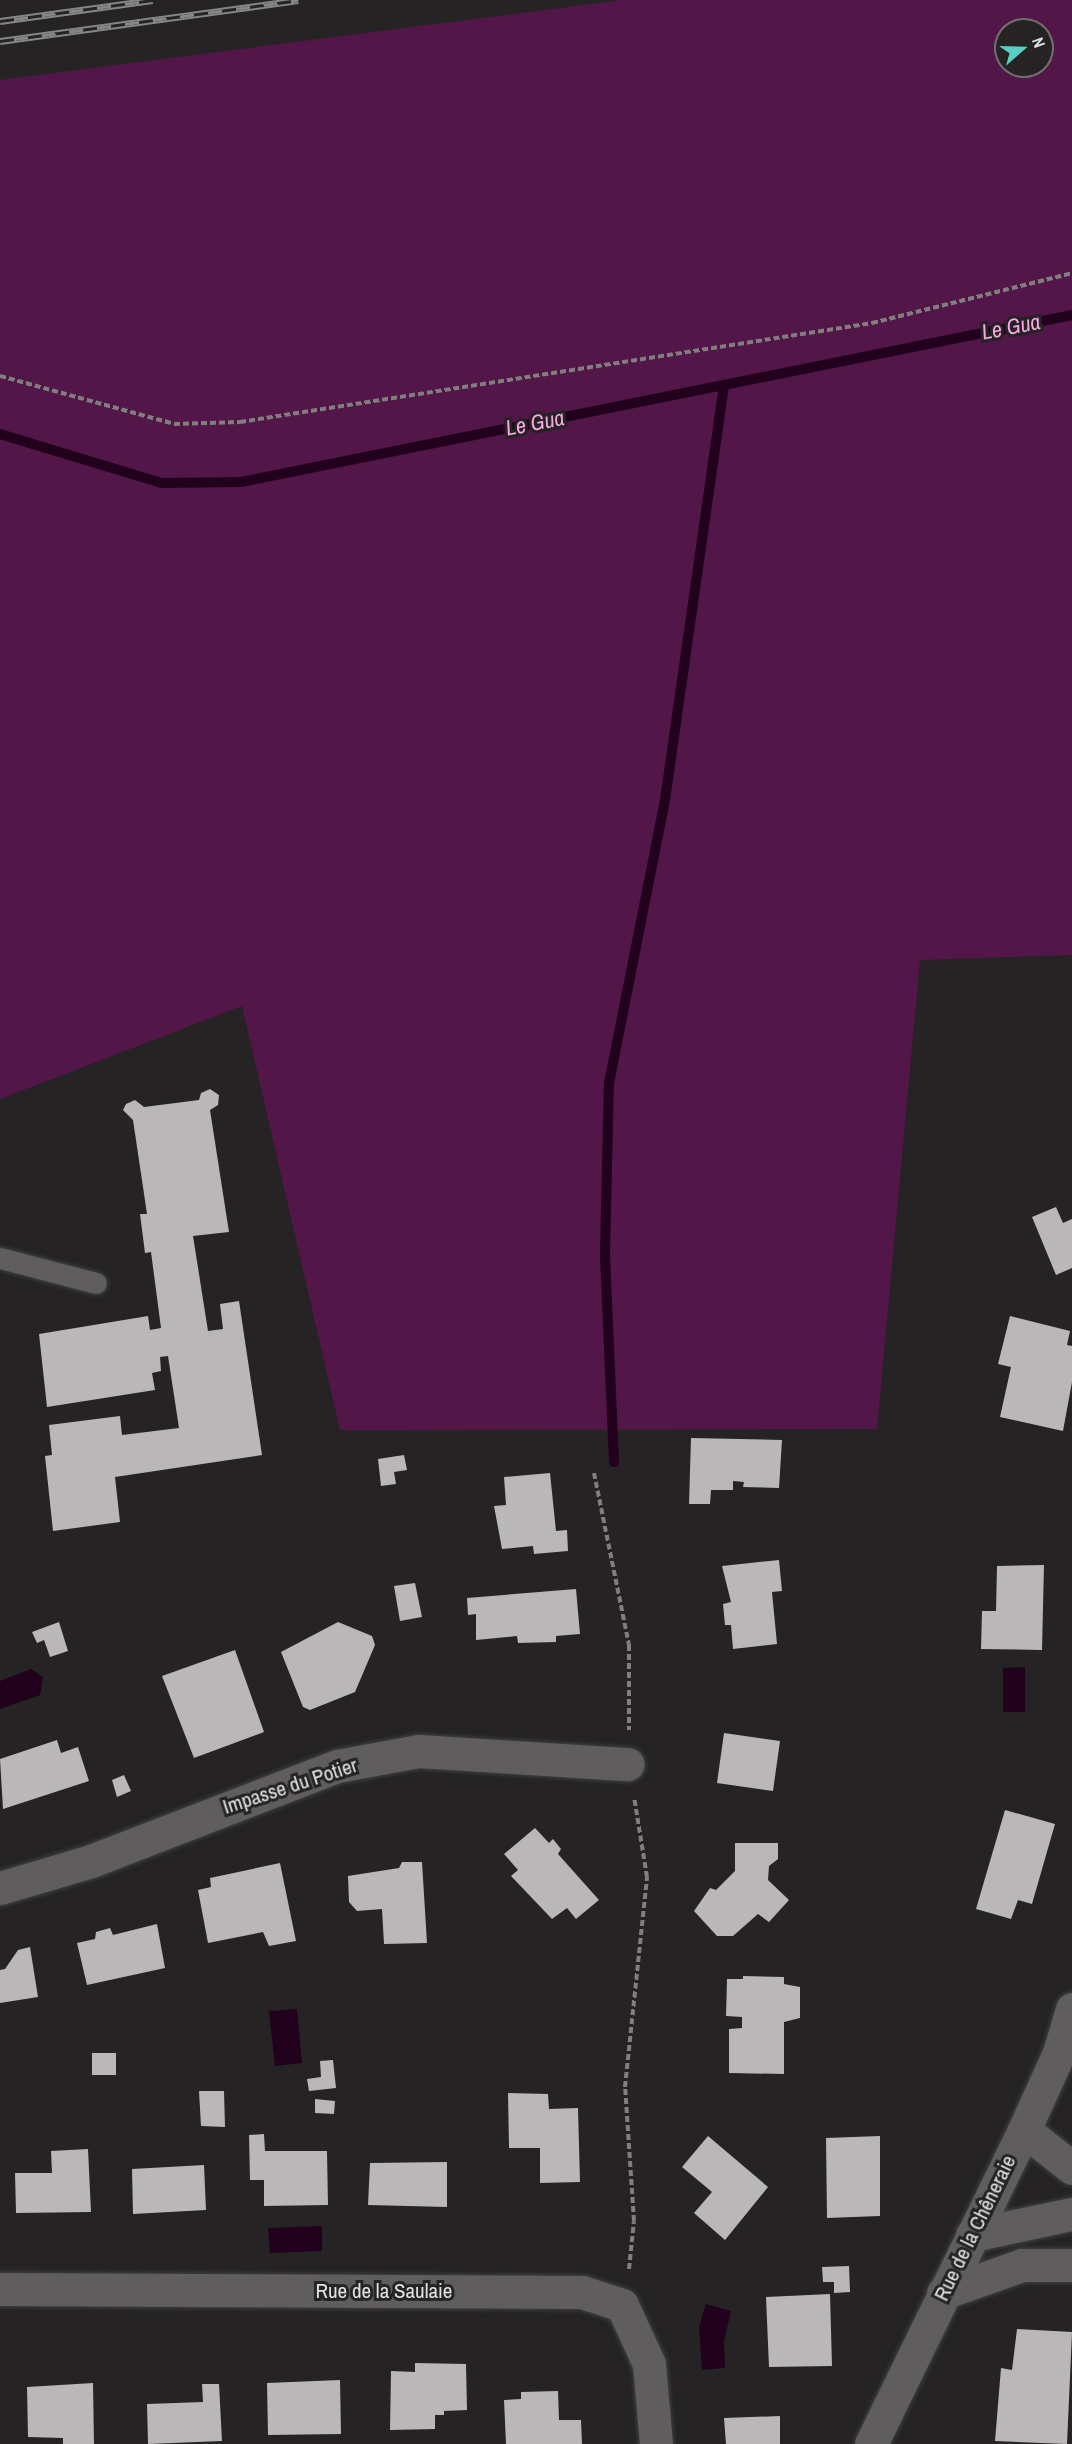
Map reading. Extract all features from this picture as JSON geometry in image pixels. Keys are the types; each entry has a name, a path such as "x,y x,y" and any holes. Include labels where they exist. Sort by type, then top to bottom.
{"street":[{"name":"Impasse du Potier","path":"0,1888 91,1861 337,1766 419,1751 628,1764"},
{"name":"Rue de la Chêneraie","path":"871,2444 1024,2130 1059,2052 1072,2009"},
{"path":"1024,2130 1072,2169"},
{"path":"972,2235 1072,2214"},
{"path":"943,2294 1022,2265 1072,2265"},
{"name":"Rue de la Saulaie","path":"0,2289 582,2292 622,2305"},
{"path":"622,2305 649,2364 656,2444"}],"lane":[{"path":"0,1258 96,1284"}],"path":[{"path":"0,376 174,424 240,422 872,323 1072,273"},
{"path":"594,1473 629,1645 628,1764 647,1877 625,2087 634,2221 622,2305"}],"shaded area":[{"path":"622,0 1072,0 1072,955 920,960 877,1429 340,1430 242,1006 0,1099 0,80"},
{"path":"1025,1667 1025,1712 1003,1712 1003,1668"},
{"path":"31,1669 43,1677 40,1695 0,1709 0,1681"},
{"path":"297,2009 302,2063 275,2066 269,2011"},
{"path":"322,2226 322,2251 270,2253 268,2228"},
{"path":"706,2304 731,2311 724,2341 725,2368 702,2370 699,2327"}],"building":[{"path":"210,1089 219,1095 218,1105 210,1110 229,1232 193,1236 208,1331 223,1329 220,1304 239,1301 262,1455 115,1477 120,1522 53,1531 45,1456 52,1455 49,1425 120,1416 122,1435 179,1428 168,1356 160,1357 161,1371 152,1373 155,1390 47,1407 39,1334 148,1316 150,1330 161,1328 151,1252 145,1253 140,1214 147,1214 133,1120 123,1110 126,1104 135,1100 144,1107 199,1100 201,1093"},
{"path":"1056,1207 1063,1223 1072,1219 1072,1268 1056,1275 1032,1217"},
{"path":"1010,1316 1070,1331 1067,1345 1072,1346 1072,1382 1063,1431 1000,1417 1011,1367 998,1364"},
{"path":"691,1438 782,1440 779,1488 743,1487 744,1482 733,1481 733,1490 711,1490 710,1504 689,1504"},
{"path":"404,1455 407,1470 394,1472 396,1484 381,1486 378,1459"},
{"path":"550,1473 556,1531 567,1530 568,1551 534,1554 533,1546 502,1549 494,1506 506,1505 504,1477"},
{"path":"779,1560 782,1591 772,1592 777,1644 733,1649 731,1625 725,1625 723,1604 731,1602 722,1566"},
{"path":"1044,1565 1042,1650 981,1649 982,1611 996,1611 997,1566"},
{"path":"415,1583 422,1617 400,1621 394,1586"},
{"path":"576,1589 580,1634 556,1636 556,1642 518,1643 517,1636 476,1640 476,1614 468,1615 467,1598"},
{"path":"59,1622 68,1651 50,1657 44,1640 37,1643 32,1632"},
{"path":"338,1622 372,1636 375,1645 355,1692 310,1710 303,1707 281,1652"},
{"path":"235,1650 264,1732 194,1758 162,1676"},
{"path":"724,1733 780,1741 773,1791 717,1783"},
{"path":"57,1740 61,1753 78,1747 89,1781 3,1809 0,1759"},
{"path":"124,1775 131,1791 117,1797 112,1780"},
{"path":"1005,1810 1055,1824 1032,1904 1018,1900 1011,1919 976,1909"},
{"path":"535,1828 549,1843 553,1839 561,1849 558,1854 599,1900 576,1919 567,1908 552,1919 511,1876 518,1870 504,1854"},
{"path":"735,1843 778,1843 778,1859 769,1866 768,1880 789,1900 769,1922 758,1914 733,1936 717,1936 694,1911 710,1888 716,1890 735,1871"},
{"path":"402,1862 422,1862 427,1943 384,1944 382,1909 357,1911 349,1902 348,1876 399,1868"},
{"path":"280,1863 296,1941 269,1946 263,1932 208,1943 198,1890 211,1887 210,1878"},
{"path":"157,1924 165,1968 87,1985 77,1943 95,1939 96,1932 110,1928 113,1935"},
{"path":"30,1947 38,1997 0,2003 0,1970 5,1969 18,1950"},
{"path":"743,1976 784,1977 784,1984 800,1987 800,2018 784,2022 784,2074 729,2073 729,2029 742,2028 742,2017 726,2016 727,1979 743,1979"},
{"path":"92,2053 116,2053 116,2075 92,2075"},
{"path":"333,2060 336,2088 309,2091 307,2079 321,2077 320,2061"},
{"path":"199,2091 224,2091 225,2127 201,2126"},
{"path":"508,2093 548,2094 549,2109 578,2108 580,2182 540,2183 540,2148 509,2148"},
{"path":"315,2099 335,2101 334,2114 315,2113"},
{"path":"264,2134 265,2151 327,2151 328,2205 264,2206 264,2180 250,2180 249,2135"},
{"path":"708,2136 768,2187 725,2240 694,2213 712,2192 682,2167"},
{"path":"880,2136 880,2216 827,2218 826,2138"},
{"path":"88,2149 91,2212 16,2213 15,2173 52,2173 51,2151"},
{"path":"447,2162 447,2207 368,2205 370,2163"},
{"path":"204,2165 206,2210 133,2214 132,2169"},
{"path":"849,2266 850,2292 834,2293 834,2282 823,2282 822,2267"},
{"path":"830,2294 832,2366 769,2367 766,2297"},
{"path":"1017,2329 1072,2332 1067,2444 995,2441 1001,2368 1012,2370"},
{"path":"415,2363 466,2364 467,2410 444,2411 444,2415 435,2415 435,2429 390,2430 391,2371 415,2372"},
{"path":"340,2380 341,2434 268,2435 267,2383"},
{"path":"93,2383 94,2444 63,2444 63,2438 28,2437 27,2387"},
{"path":"202,2384 219,2384 222,2441 148,2444 147,2404 203,2402"},
{"path":"558,2391 559,2420 581,2420 582,2444 506,2444 504,2400 521,2399 521,2392"},
{"path":"780,2416 780,2444 726,2444 724,2418"}],"waterway":[{"name":"Le Gua","path":"0,434 161,483 241,482 1072,315"},
{"path":"614,1462 605,1254 609,1083 665,800 724,385"}],"railway":[{"path":"0,21 153,0"},
{"path":"0,41 298,0"}]}
